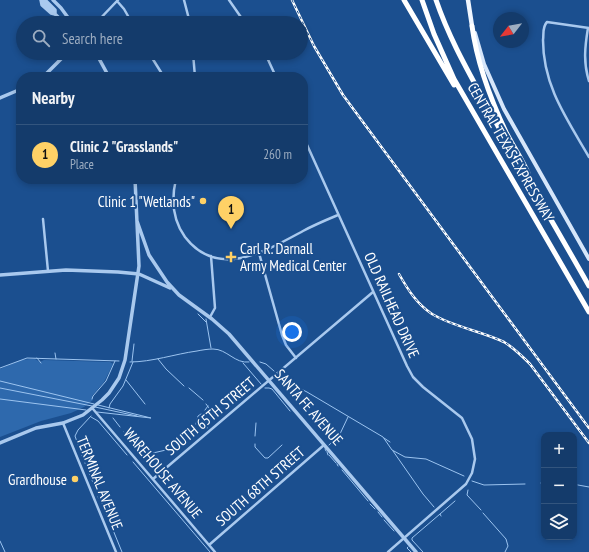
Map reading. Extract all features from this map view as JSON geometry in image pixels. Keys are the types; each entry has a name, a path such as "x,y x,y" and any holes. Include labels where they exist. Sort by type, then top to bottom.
{"highway":[{"path":"404,0 484,133"},
{"path":"407,0 424,35"},
{"name":"CENTRAL TEXAS EXPRESSWAY","path":"422,0 434,34 454,79 589,312"},
{"name":"CENTRAL TEXAS EXPRESSWAY","path":"436,0 449,34 466,70 588,283"},
{"path":"472,26 481,71 507,133 527,171 533,189"}],"main road":[{"path":"468,0 472,26 484,64 493,86 504,109 589,259"}],"street":[{"path":"41,0 57,16"},
{"path":"53,0 67,16"},
{"path":"184,0 188,16"},
{"path":"229,0 240,16"},
{"path":"103,16 117,1 128,16"},
{"path":"589,81 586,71 584,46 588,28 547,22 543,28 543,45 546,69 556,100 589,157"},
{"path":"48,72 60,60"},
{"path":"100,60 106,72"},
{"path":"153,60 161,72"},
{"path":"194,60 195,72"},
{"path":"268,60 274,72"},
{"path":"0,98 16,91"},
{"name":"OLD RAILHEAD DRIVE","path":"308,147 413,377 423,387 462,418 474,447 474,468 466,484 404,538"},
{"path":"0,443 36,428 78,418 93,408 109,393 119,378 123,367 139,274 135,184"},
{"path":"175,184 172,202 178,225 190,242 200,250 211,256 221,258 243,258 259,253 281,244 305,230 338,215"},
{"path":"43,219 48,271"},
{"path":"137,221 149,256 172,289"},
{"path":"259,253 282,335 288,348 296,358"},
{"path":"210,317 214,313 215,308 211,256"},
{"path":"0,275 76,270 139,274 172,289"},
{"name":"SANTA FE AVENUE","path":"172,289 210,317 229,334 416,552"},
{"name":"SOUTH 65TH STREET","path":"153,479 373,292"},
{"name":"WAREHOUSE AVENUE","path":"93,408 215,552"},
{"name":"TERMINAL AVENUE","path":"63,422 116,552"},
{"name":"SOUTH 68TH STREET","path":"209,545 325,445"},
{"path":"388,552 404,538"}],"shaded area":[{"path":"35,359 40,362 44,360 110,362 113,364 104,382 92,396 93,400 84,407 71,413 41,421 0,437 0,369 21,360"}],"waterway":[{"path":"198,314 206,322"},
{"path":"206,319 211,348"},
{"path":"132,361 134,344"},
{"path":"130,362 147,361 189,352 213,349 223,351 239,361 249,362"},
{"path":"55,353 56,359"},
{"path":"0,368 27,358 119,361"},
{"path":"37,358 41,363"},
{"path":"158,359 184,386"},
{"path":"92,399 106,381 115,361"},
{"path":"109,408 110,404 123,386 133,362"},
{"path":"260,362 266,364 274,371"},
{"path":"243,363 261,384"},
{"path":"278,377 307,392 383,437 392,450 405,457 426,459 464,476"},
{"path":"126,380 145,404"},
{"path":"0,381 94,404"},
{"path":"0,388 92,406"},
{"path":"189,388 203,400"},
{"path":"265,388 272,389 290,411"},
{"path":"0,399 86,410"},
{"path":"206,404 215,416 213,419"},
{"path":"97,412 151,418 98,405"},
{"path":"205,410 208,406"},
{"path":"95,407 137,416"},
{"path":"196,424 198,416 201,414"},
{"path":"82,456 75,436 78,430 91,416"},
{"path":"91,417 98,421 127,455"},
{"path":"329,445 339,436 348,417"},
{"path":"113,418 120,427"},
{"path":"207,428 209,423"},
{"path":"255,436 256,423"},
{"path":"124,432 149,460"},
{"path":"384,438 390,442"},
{"path":"255,444 255,447 265,458 268,458 282,445"},
{"path":"143,452 153,453 166,450"},
{"path":"393,451 434,507"},
{"path":"329,455 336,463"},
{"path":"133,462 210,552"},
{"path":"85,463 96,490"},
{"path":"151,463 158,471"},
{"path":"342,470 368,501"},
{"path":"472,481 484,485 525,484"},
{"path":"578,485 589,487"},
{"path":"468,490 467,495 481,510"},
{"path":"98,497 102,503 122,552"},
{"path":"440,514 455,501"},
{"path":"370,504 375,509"},
{"path":"378,512 382,517"},
{"path":"483,513 506,539 508,546 505,552"},
{"path":"423,552 412,540 412,538 440,514 441,516"},
{"path":"384,520 394,531"},
{"path":"0,541 5,552"},
{"path":"408,547 407,548 411,552"}],"railway":[{"path":"292,0 300,16"},
{"path":"308,33 343,95 589,428"},
{"path":"399,274 413,296 432,314 449,322 504,342 518,352 530,364 589,443"}],"place":[{"name":"Clinic 1 \"Wetlands\"","path":"203,201"},
{"name":"Clinic 2 \"Grasslands\"","path":"231,229"},
{"name":"Carl R. Darnall Army Medical Center","path":"231,257"},
{"name":"Grardhouse","path":"75,479"}]}
